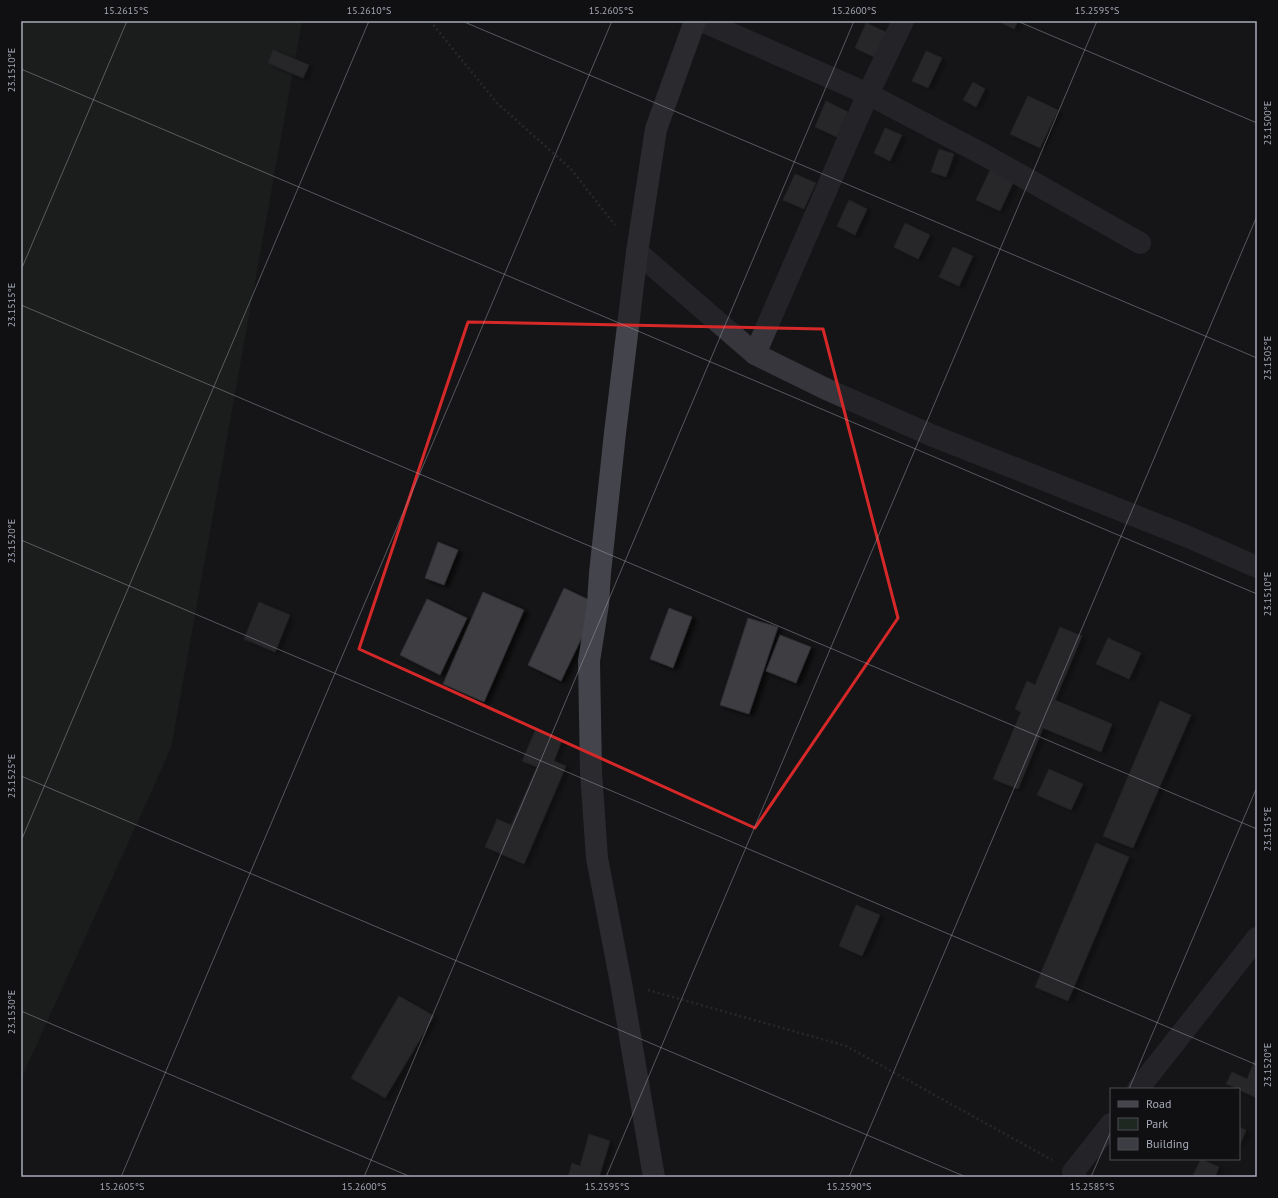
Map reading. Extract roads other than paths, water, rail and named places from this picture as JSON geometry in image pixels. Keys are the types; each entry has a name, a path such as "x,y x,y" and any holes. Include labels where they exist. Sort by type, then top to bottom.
{"street":[{"path":"654,1177 621,983 597,858 591,772 589,661 598,604 615,433 637,252 656,129 695,21"},
{"path":"702,21 868,94 990,158 1140,244"},
{"path":"755,354 868,94 903,21"},
{"path":"637,252 755,354 826,389 931,435 1186,536 1257,567"},
{"path":"1139,1088 1257,938"},
{"path":"1075,1174 1110,1125"}]}
